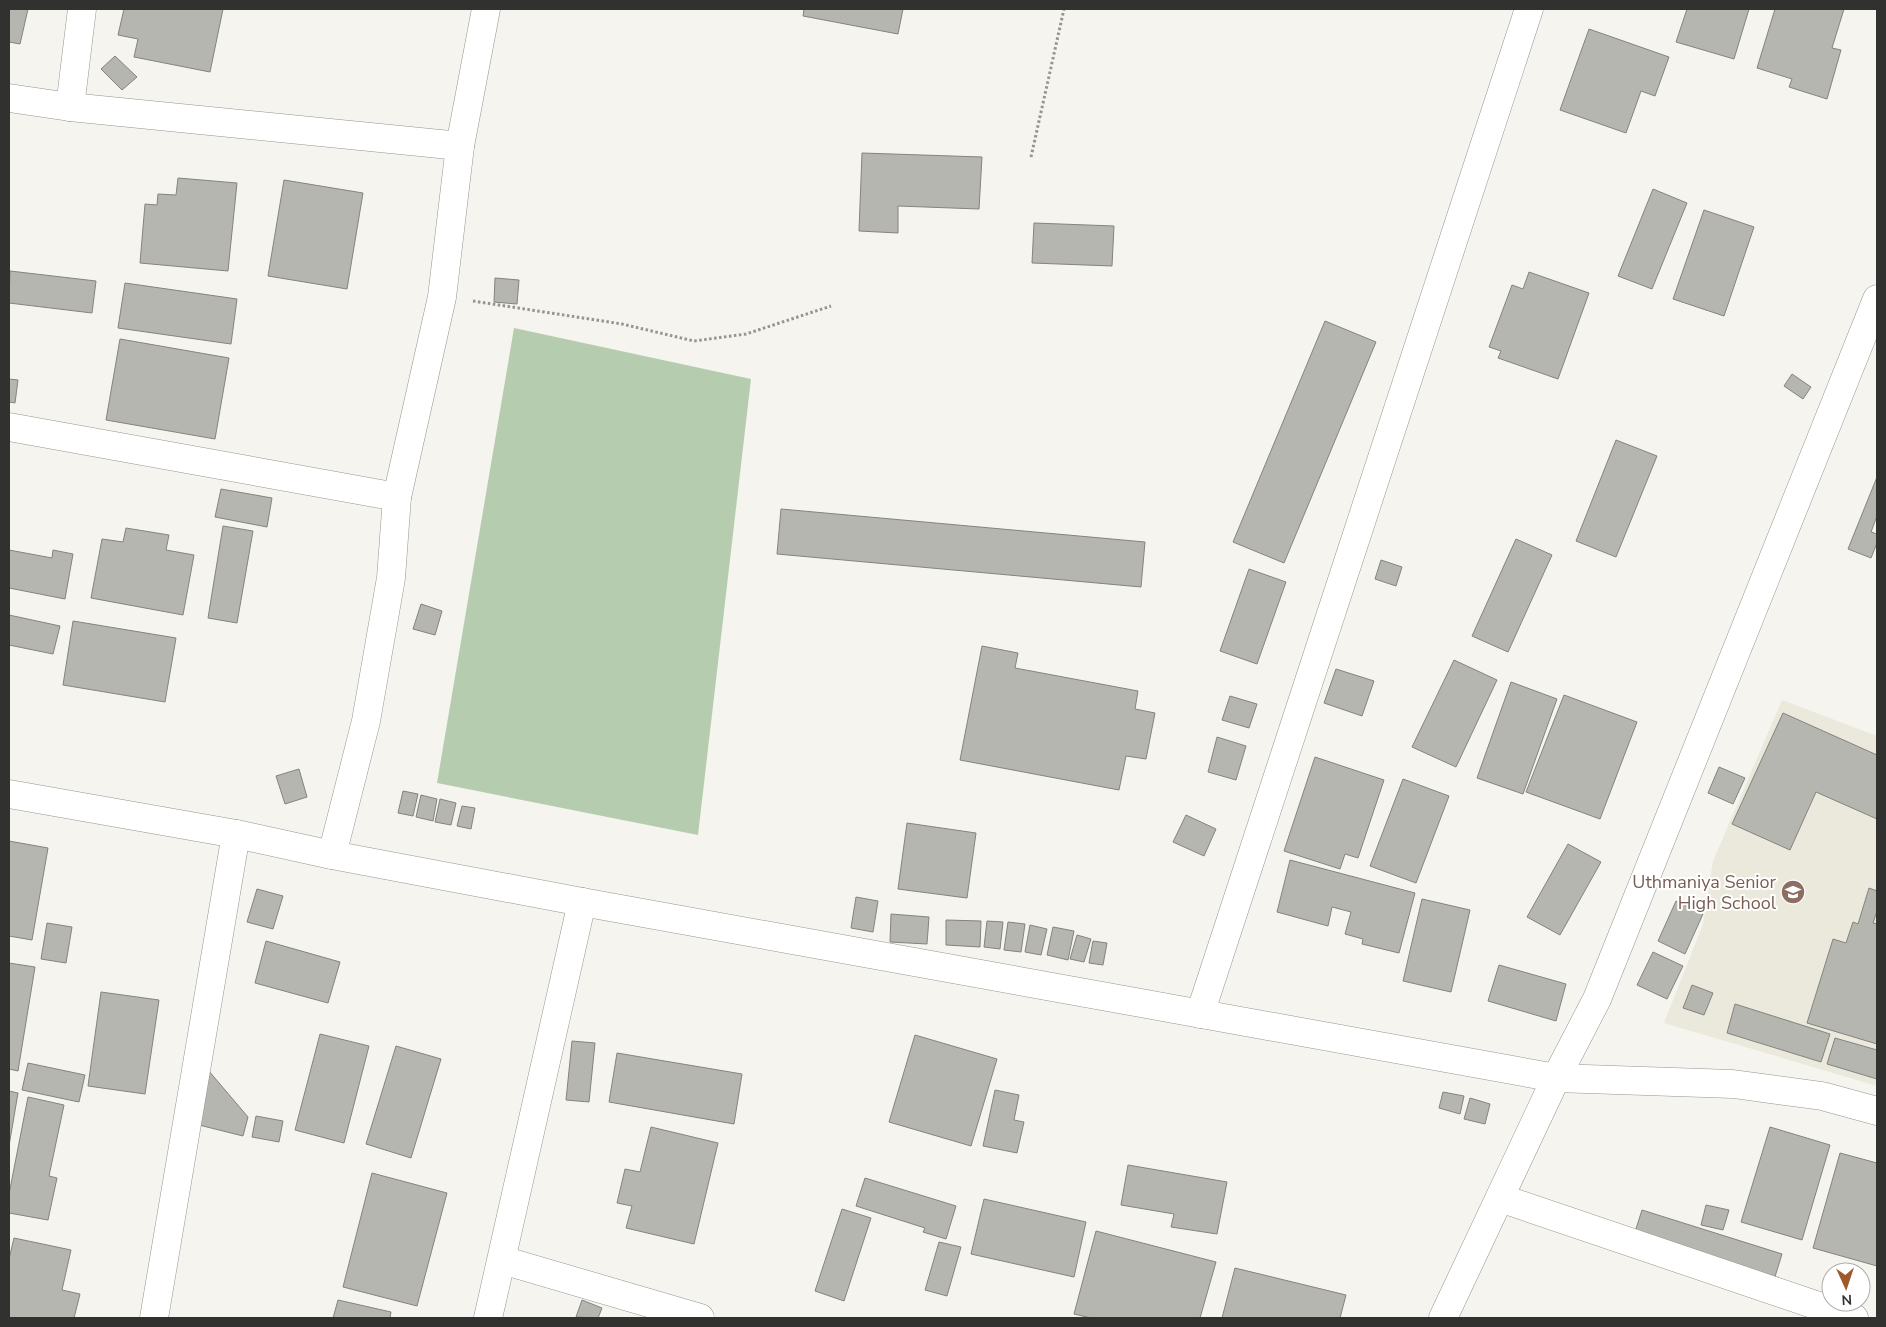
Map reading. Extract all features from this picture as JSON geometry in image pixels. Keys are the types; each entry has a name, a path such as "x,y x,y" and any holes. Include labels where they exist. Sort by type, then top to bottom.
{"street":[{"path":"70,108 82,9"},
{"path":"332,855 366,721 391,578 397,496 442,297 460,146 486,9"},
{"path":"1200,1014 1530,9"},
{"path":"9,98 70,108 460,146"},
{"path":"1443,1318 1556,1078 1597,999 1877,300"},
{"path":"9,427 397,496"},
{"path":"9,794 236,834 332,855 582,902 1556,1078 1733,1084 1822,1096 1877,1111"},
{"path":"154,1318 236,834"},
{"path":"488,1318 582,902"},
{"path":"1500,1198 1854,1318"},
{"path":"502,1260 700,1318"}],"path":[{"path":"1031,156 1064,9"},
{"path":"442,297 622,324 694,341 746,334 831,306"}],"shaded area":[{"name":"Uthmaniya Senior High School","path":"1782,700 1877,736 1877,1086 1664,1023 1703,924 1713,861"}],"green space":[{"path":"514,328 751,379 698,835 437,783"}],"building":[{"path":"9,9 28,9 20,44 9,42"},
{"path":"124,9 223,9 210,72 134,57 138,39 118,35"},
{"path":"804,9 903,9 898,34 803,16"},
{"path":"1687,9 1749,9 1734,59 1676,42"},
{"path":"1775,9 1844,9 1832,48 1841,50 1827,99 1789,87 1792,79 1757,68"},
{"path":"1589,29 1669,57 1655,96 1641,91 1626,133 1560,110"},
{"path":"115,56 137,77 122,90 101,69"},
{"path":"862,153 982,157 979,209 898,206 898,233 859,231"},
{"path":"178,178 237,183 228,271 140,263 145,204 157,205 158,194 176,195"},
{"path":"284,180 363,193 347,289 268,276"},
{"path":"1653,189 1687,203 1652,289 1618,276"},
{"path":"1704,210 1754,227 1724,316 1673,299"},
{"path":"1034,223 1114,226 1112,266 1032,263"},
{"path":"10,271 96,281 92,313 9,303"},
{"path":"1529,272 1589,293 1558,379 1498,358 1501,351 1489,347 1512,285 1523,289"},
{"path":"495,278 519,280 517,304 494,302"},
{"path":"125,283 237,299 231,344 118,328"},
{"path":"1325,321 1376,342 1284,563 1233,542"},
{"path":"120,339 229,358 215,439 106,420"},
{"path":"1792,374 1811,387 1803,399 1784,386"},
{"path":"9,379 18,380 15,403 9,402"},
{"path":"1616,440 1657,456 1616,557 1576,541"},
{"path":"1877,477 1877,516 1871,532 1877,534 1877,543 1871,558 1848,549"},
{"path":"221,489 272,498 267,527 215,517"},
{"path":"781,509 1145,542 1141,587 777,554"},
{"path":"223,526 253,531 237,623 208,618"},
{"path":"126,528 169,535 166,550 194,555 183,615 91,598 102,539 123,542"},
{"path":"1516,539 1552,555 1508,652 1472,636"},
{"path":"9,550 52,558 53,550 73,554 65,599 9,588"},
{"path":"1381,560 1402,567 1396,586 1375,579"},
{"path":"1249,569 1286,582 1257,664 1220,651"},
{"path":"421,604 442,611 435,635 413,629"},
{"path":"9,615 60,626 53,654 9,645"},
{"path":"73,621 176,638 165,702 63,685"},
{"path":"982,646 1018,653 1015,668 1138,691 1135,709 1155,713 1146,759 1126,756 1119,790 960,760"},
{"path":"1454,660 1497,680 1456,767 1412,747"},
{"path":"1336,669 1374,681 1362,716 1324,703"},
{"path":"1511,682 1557,699 1523,794 1477,778"},
{"path":"1564,695 1637,722 1600,819 1526,792"},
{"path":"1230,696 1257,704 1249,728 1222,720"},
{"path":"1783,713 1877,755 1877,819 1816,792 1790,850 1732,824"},
{"path":"1217,737 1246,746 1236,780 1208,772"},
{"path":"1315,757 1384,780 1358,858 1345,854 1340,869 1284,851"},
{"path":"1719,767 1745,778 1733,804 1708,793"},
{"path":"299,769 307,797 285,804 276,776"},
{"path":"1403,779 1449,796 1416,883 1370,866"},
{"path":"403,791 418,794 413,816 398,813"},
{"path":"421,795 437,799 433,821 416,817"},
{"path":"440,799 456,803 451,825 435,822"},
{"path":"462,806 475,808 471,829 457,826"},
{"path":"1186,815 1216,829 1204,856 1173,842"},
{"path":"907,823 976,833 967,898 898,889"},
{"path":"9,841 48,848 32,940 9,936"},
{"path":"1568,844 1601,862 1560,935 1527,917"},
{"path":"1290,860 1415,893 1399,953 1362,944 1363,939 1345,934 1351,912 1332,907 1328,926 1277,912"},
{"path":"1869,888 1877,891 1877,911 1873,923 1877,924 1877,1044 1807,1023 1833,939 1846,943 1853,922 1858,924"},
{"path":"257,889 283,896 273,929 247,922"},
{"path":"856,897 878,901 873,932 851,928"},
{"path":"1422,899 1470,910 1451,992 1403,981"},
{"path":"1676,901 1703,914 1685,954 1658,941"},
{"path":"891,914 929,917 927,944 890,942"},
{"path":"946,920 981,921 980,947 946,945"},
{"path":"987,921 1003,922 1000,949 984,947"},
{"path":"1008,922 1025,924 1021,952 1004,950"},
{"path":"47,923 72,927 66,963 41,959"},
{"path":"1030,925 1047,929 1041,955 1025,952"},
{"path":"1053,927 1074,931 1068,960 1047,955"},
{"path":"1077,935 1091,939 1084,962 1070,959"},
{"path":"266,941 340,962 328,1003 255,983"},
{"path":"1093,941 1107,943 1103,965 1089,963"},
{"path":"1653,952 1683,966 1667,999 1637,985"},
{"path":"9,963 35,967 18,1071 9,1069"},
{"path":"1499,965 1566,984 1556,1021 1488,1001"},
{"path":"1692,985 1713,993 1704,1015 1683,1008"},
{"path":"101,992 159,1000 145,1094 88,1086"},
{"path":"1735,1004 1830,1034 1821,1062 1727,1033"},
{"path":"320,1034 369,1046 344,1143 295,1130"},
{"path":"915,1035 997,1059 971,1146 889,1122"},
{"path":"1835,1038 1877,1050 1877,1079 1827,1064"},
{"path":"572,1041 595,1043 589,1102 566,1100"},
{"path":"396,1046 441,1059 411,1158 366,1144"},
{"path":"617,1053 742,1074 734,1124 609,1102"},
{"path":"28,1063 85,1075 79,1102 22,1090"},
{"path":"208,1070 248,1117 243,1136 195,1124"},
{"path":"995,1090 1019,1095 1014,1120 1024,1122 1017,1153 983,1146"},
{"path":"9,1091 18,1093 9,1146"},
{"path":"1443,1092 1464,1096 1460,1114 1439,1108"},
{"path":"28,1097 64,1105 49,1176 57,1178 48,1220 9,1213 9,1194"},
{"path":"1470,1098 1490,1104 1485,1124 1464,1119"},
{"path":"256,1116 283,1121 279,1142 252,1137"},
{"path":"651,1127 718,1143 694,1244 626,1228 632,1206 617,1203 625,1169 640,1172"},
{"path":"1770,1127 1830,1145 1802,1240 1741,1222"},
{"path":"1840,1153 1877,1163 1877,1266 1871,1264 1871,1262 1863,1262 1813,1248"},
{"path":"1128,1165 1227,1182 1217,1234 1171,1227 1174,1214 1121,1205"},
{"path":"372,1173 447,1193 417,1306 343,1287"},
{"path":"865,1178 956,1206 946,1239 923,1232 925,1228 856,1206"},
{"path":"984,1199 1086,1222 1074,1277 971,1254"},
{"path":"1706,1205 1729,1210 1723,1230 1701,1225"},
{"path":"842,1209 871,1218 844,1301 815,1291"},
{"path":"1642,1210 1782,1254 1774,1280 1634,1235"},
{"path":"1096,1231 1216,1262 1200,1318 1091,1318 1074,1314"},
{"path":"14,1238 71,1250 62,1290 80,1294 74,1318 9,1318 9,1259"},
{"path":"939,1242 961,1247 947,1296 925,1290"},
{"path":"1235,1268 1346,1295 1340,1318 1222,1318"},
{"path":"338,1300 391,1312 390,1318 333,1318"},
{"path":"582,1300 602,1308 598,1318 576,1317"}],"place":[{"name":"Uthmaniya Senior High School","path":"1793,892"}]}
